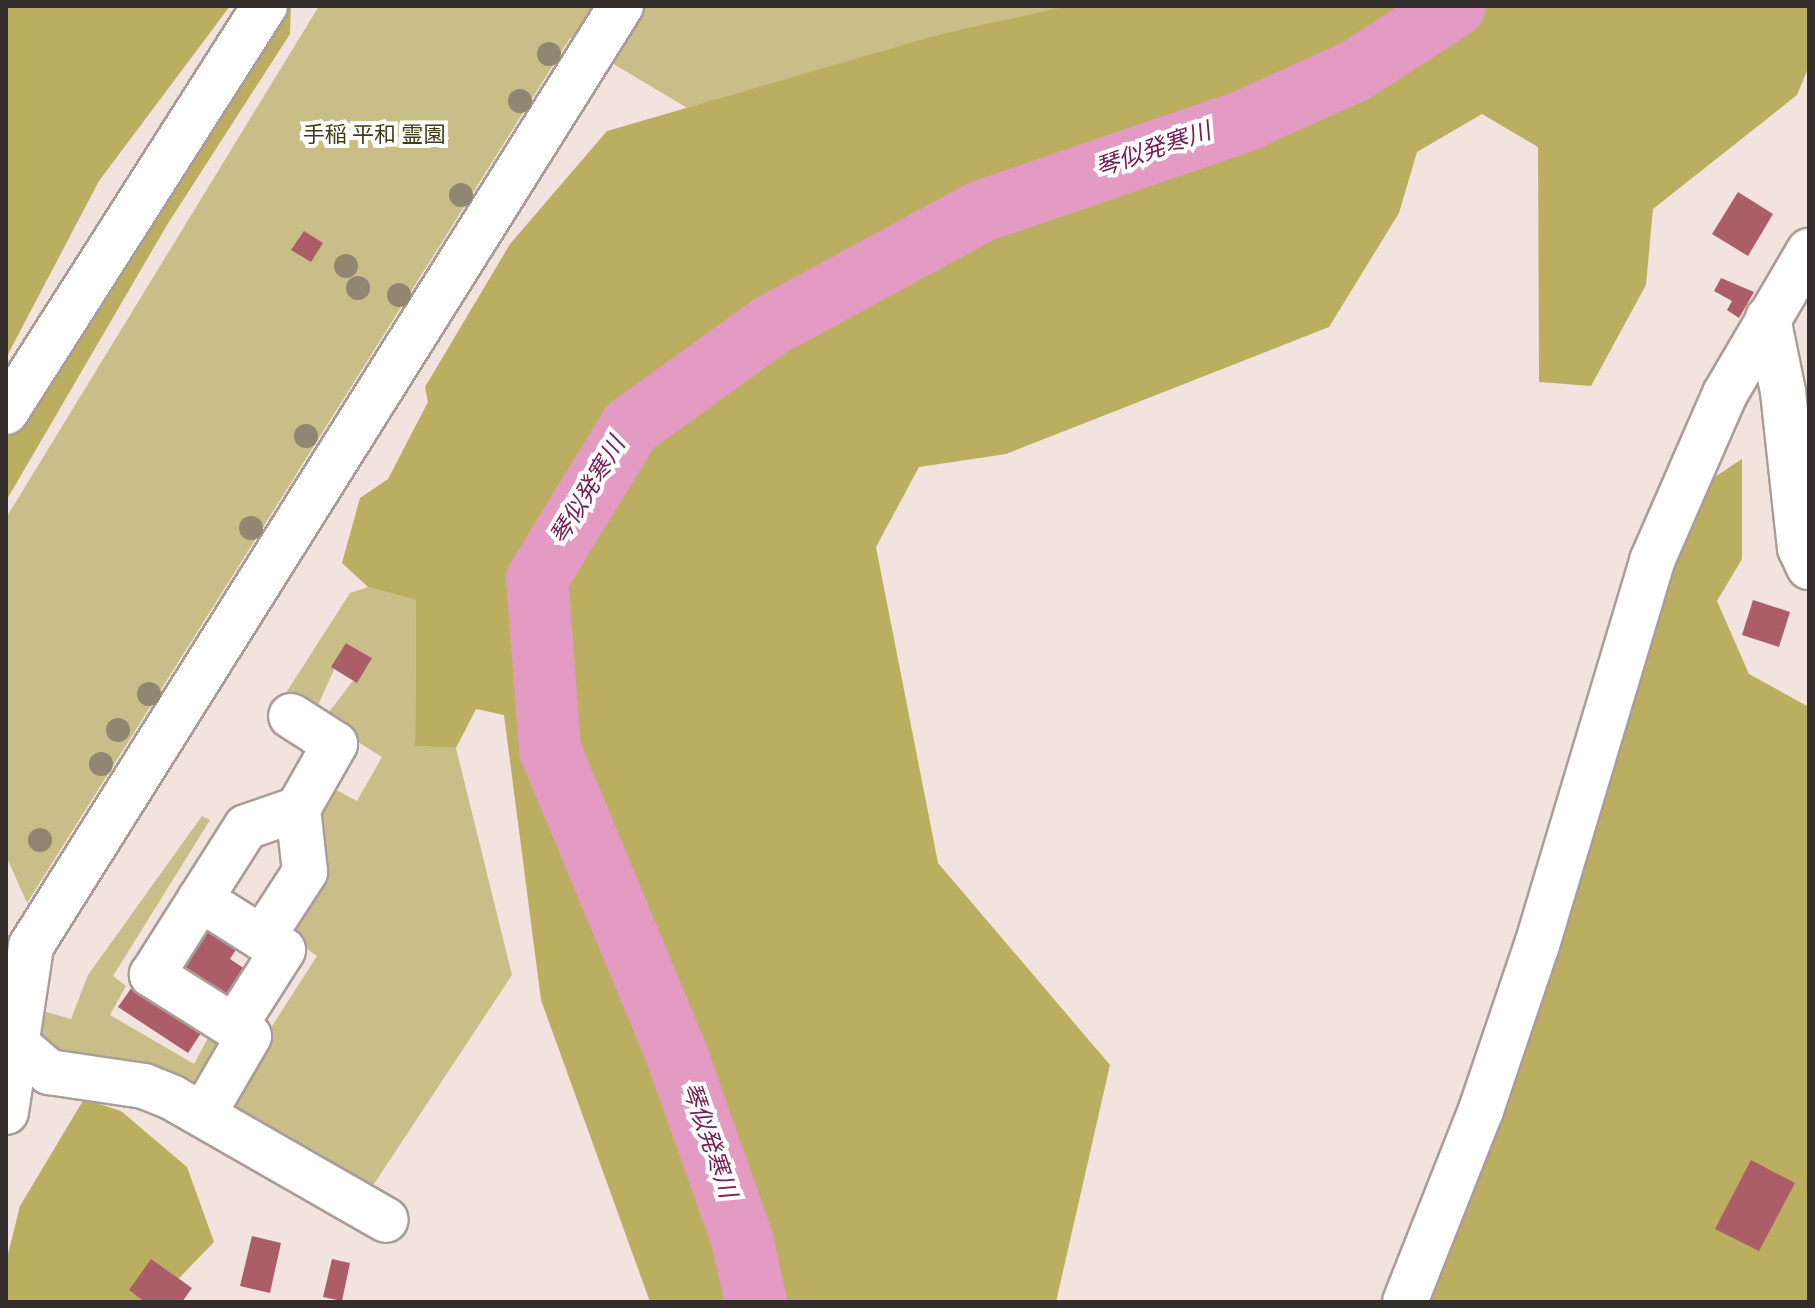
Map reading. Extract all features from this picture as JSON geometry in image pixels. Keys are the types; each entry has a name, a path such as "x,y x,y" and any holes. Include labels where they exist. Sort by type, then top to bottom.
{"street":[{"path":"6,412 265,6"},
{"path":"6,1112 19,934 621,6"},
{"path":"1405,1302 1481,1110 1537,945 1652,561 1713,419 1809,251"},
{"path":"1768,318 1783,392 1800,548 1809,567"},
{"path":"262,938 305,872 298,809 335,744 291,716"},
{"path":"203,1115 249,1036 152,975 246,827 298,809"},
{"path":"200,899 283,950 234,1027"},
{"path":"12,1038 28,1059 49,1072 144,1086 203,1115 386,1220"}],"green space":[{"name":"手稲 平和 霊園","path":"319,6 1081,6 689,109 570,38 27,903 6,856 6,518"},
{"path":"368,587 416,600 415,746 456,748 512,975 368,1193 228,1113 227,1096 317,956 285,934 318,817 334,789 357,801 382,757 323,720 371,657 346,643 314,714 286,693 350,593"},
{"path":"202,816 210,820 113,976 126,986 110,1015 194,1064 210,1034 228,1045 204,1084 185,1088 43,1049 32,1008 71,1019 88,975"}],"shaded area":[{"path":"6,6 230,6 99,181 6,358"},
{"path":"284,6 291,6 290,34 167,225 6,501 6,440 23,409"},
{"path":"1068,6 1809,6 1809,66 1797,95 1653,209 1646,285 1591,386 1539,382 1538,147 1482,114 1417,152 1399,213 1329,327 1006,454 919,467 876,547 938,863 1110,1065 1056,1302 650,1302 541,1000 504,715 476,709 456,748 415,746 416,600 368,587 342,563 360,498 388,479 428,402 425,387 510,244 607,131 941,34"},
{"path":"1742,459 1742,559 1717,601 1749,674 1809,707 1809,1302 1427,1302 1651,620 1701,486"},
{"path":"84,1099 121,1111 187,1167 214,1242 156,1302 6,1302 6,1262 20,1206"}],"building":[{"path":"1738,192 1773,214 1748,256 1712,234"},
{"path":"304,231 323,243 311,262 291,250"},
{"path":"1721,278 1754,292 1739,318 1727,310 1732,301 1714,291"},
{"path":"1753,600 1790,612 1779,647 1742,635"},
{"path":"346,643 372,658 357,683 331,667"},
{"path":"196,921 237,948 230,959 245,969 225,1000 168,962"},
{"path":"132,987 201,1033 188,1053 118,1007"},
{"path":"1751,1160 1795,1183 1759,1251 1715,1229"},
{"path":"252,1236 281,1243 270,1293 240,1286"},
{"path":"151,1259 192,1288 182,1302 145,1302 129,1290"},
{"path":"332,1259 350,1263 342,1301 323,1297"}],"waterway":[{"name":"琴似発寒川","path":"756,1302 742,1239 677,1055 550,750 537,579 630,427 770,326 982,211 1242,122 1355,71 1455,6"}]}
